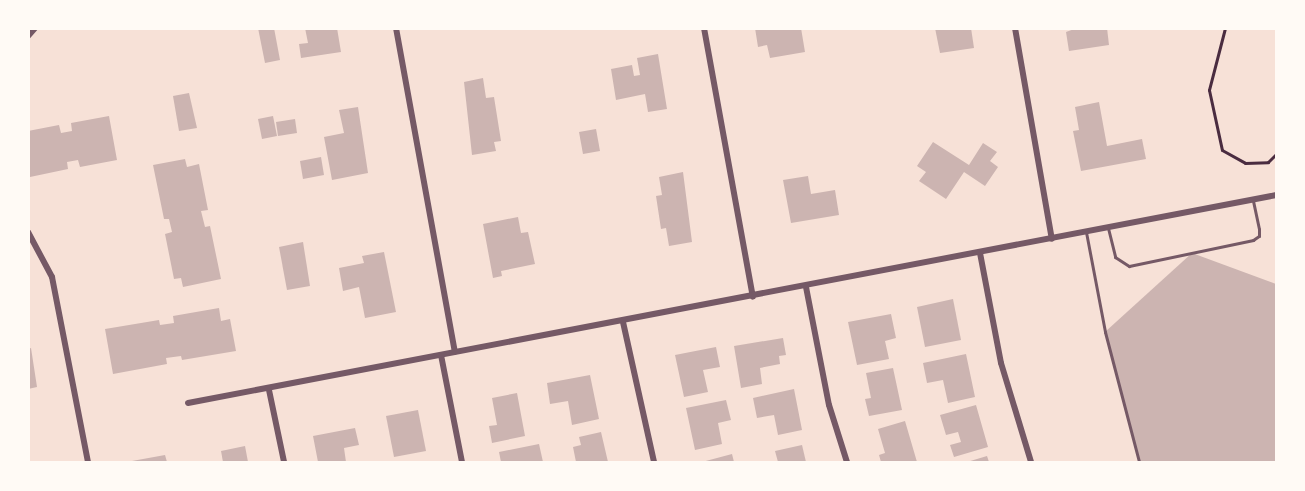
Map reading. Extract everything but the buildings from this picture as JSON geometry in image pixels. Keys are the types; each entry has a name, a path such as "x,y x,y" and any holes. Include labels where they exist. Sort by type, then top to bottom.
{"street":[{"path":"28,36 35,28"},
{"path":"396,28 456,352"},
{"path":"704,28 753,297"},
{"path":"1015,28 1052,239"},
{"path":"188,403 269,390 1276,195"},
{"path":"28,232 52,277 88,462"},
{"path":"980,253 1001,363 1031,462"},
{"path":"806,287 829,405 847,462"},
{"path":"623,322 654,462"},
{"path":"441,355 462,462"},
{"path":"269,390 284,462"}],"lane":[{"path":"1108,228 1115,257 1129,266 1253,240 1259,236 1260,229 1253,199"},
{"path":"1086,232 1105,332 1139,462"}],"path":[{"path":"1225,28 1209,90 1222,150 1245,163 1268,162 1276,154"}]}
